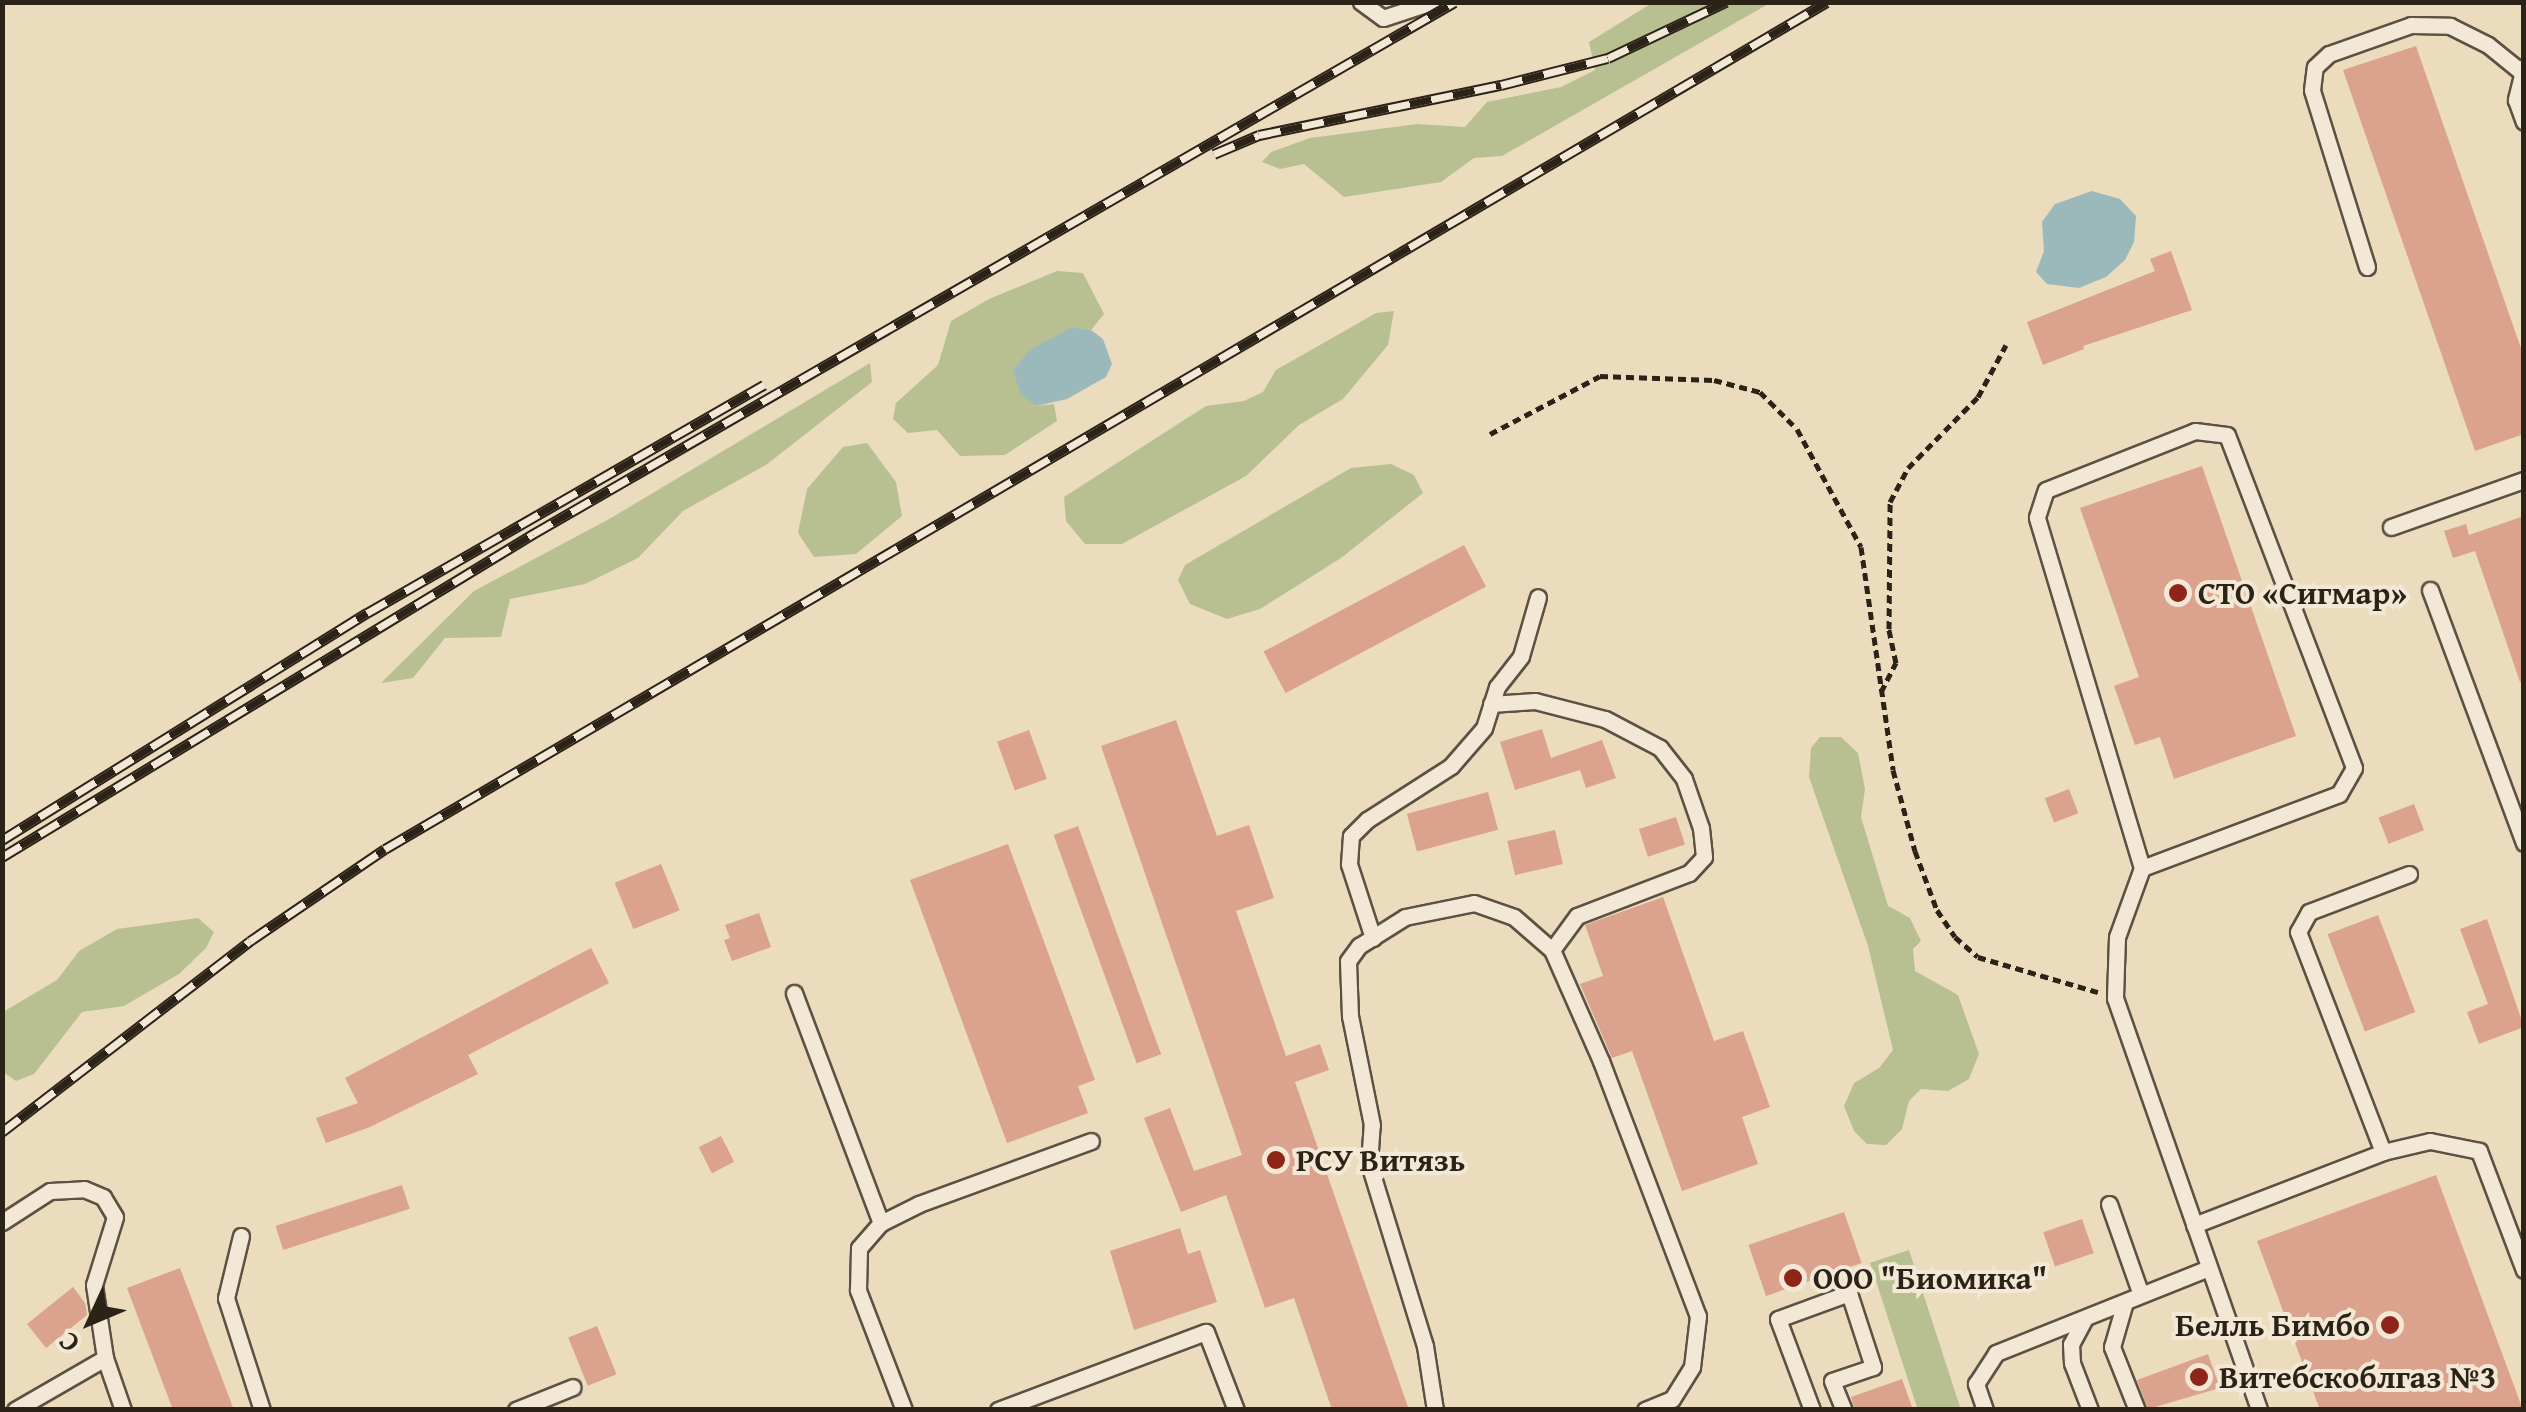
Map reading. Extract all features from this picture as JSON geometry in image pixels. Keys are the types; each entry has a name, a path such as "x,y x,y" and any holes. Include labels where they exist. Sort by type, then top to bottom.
{"lane":[{"path":"1360,2 1383,18 1432,2"},
{"path":"2367,268 2312,90 2315,67 2329,54 2412,25 2450,26 2521,68 2516,100 2524,122"},
{"path":"2142,868 2339,794 2354,768 2227,435 2195,431 2046,490 2037,517 2142,868 2116,937 2116,998 2259,1410"},
{"path":"2391,527 2524,480"},
{"path":"2430,590 2524,844"},
{"path":"1373,938 1349,864 1351,836 1367,820 1452,766 1484,728 1496,687 1521,656 1538,597"},
{"path":"1492,704 1535,701 1605,719 1660,748 1684,779 1702,828 1704,857 1689,874 1578,916 1552,950"},
{"path":"2383,1152 2298,932 2309,912 2409,874"},
{"path":"1435,1410 1425,1346 1369,1164 1372,1124 1350,1016 1348,961 1405,917 1474,903 1514,917 1552,950 1601,1061 1698,1316 1692,1367 1672,1399 1645,1410"},
{"path":"794,992 881,1223"},
{"path":"904,1410 858,1290 859,1248 881,1223 918,1204 1091,1140"},
{"path":"2194,1225 2383,1152 2430,1141 2480,1151 2524,1270"},
{"path":"2,1222 50,1192 84,1189 103,1197 115,1217 94,1285 104,1358 124,1410"},
{"path":"2109,1204 2133,1299 2112,1347 2136,1410"},
{"path":"240,1236 226,1298 262,1410"},
{"path":"1985,1410 1976,1384 1996,1353 2209,1268"},
{"path":"1812,1410 1778,1318 1848,1293 1873,1367 1832,1381 1844,1410"},
{"path":"2085,1318 2072,1344 2072,1363 2090,1410"},
{"path":"998,1410 1206,1332 1236,1410"},
{"path":"16,1410 104,1358"},
{"path":"516,1410 573,1387"}],"path":[{"path":"1881,694 1896,662 1889,629 1890,502 1908,468 1978,397 2006,345"},
{"path":"1490,434 1600,376 1714,380 1760,392 1797,429 1861,547 1894,770 1914,850 1937,910 1955,937 1978,957 2116,998"}],"green space":[{"path":"1652,3 1770,3 1502,156 1474,158 1441,182 1344,197 1304,164 1280,169 1262,162 1271,152 1310,138 1417,124 1465,127 1487,102 1561,87 1595,70 1589,42"},
{"path":"1057,271 1083,273 1104,314 1091,330 1072,327 1036,406 1054,404 1057,421 1005,455 960,456 937,430 908,433 893,419 896,403 938,365 951,321 989,299"},
{"path":"1394,311 1388,345 1343,399 1299,425 1246,476 1122,544 1085,544 1066,521 1064,497 1206,406 1244,401 1263,392 1276,370 1376,313"},
{"path":"870,363 872,382 766,465 683,511 638,558 585,584 510,599 501,637 445,638 413,678 381,683 474,591 611,518"},
{"path":"867,443 896,482 902,516 856,554 814,557 798,533 807,489 843,447"},
{"path":"1391,464 1414,475 1423,493 1341,558 1260,609 1227,619 1190,604 1178,580 1185,565 1351,468"},
{"path":"1820,737 1841,737 1858,753 1865,789 1861,817 1888,906 1910,918 1921,941 1913,949 1915,971 1958,995 1979,1054 1969,1079 1948,1091 1921,1089 1909,1101 1902,1129 1886,1145 1867,1144 1854,1131 1844,1106 1854,1083 1879,1068 1893,1050 1868,946 1809,777 1811,748"},
{"path":"198,918 214,932 206,948 179,974 124,1006 82,1012 34,1074 16,1081 3,1072 3,1012 57,980 79,951 117,929"},
{"path":"1909,1250 1961,1409 1918,1410 1870,1263"}],"water":[{"path":"2092,191 2120,199 2136,216 2134,242 2125,260 2106,277 2079,288 2047,284 2036,272 2044,251 2042,222 2055,204"},
{"path":"1072,327 1091,330 1103,339 1112,364 1106,377 1067,399 1036,406 1020,393 1013,370 1030,350"}],"building":[{"path":"2416,46 2524,357 2524,434 2475,451 2343,70"},
{"path":"2171,251 2192,310 2083,346 2084,349 2043,365 2027,322 2155,271 2150,259"},
{"name":"СТО «Сигмар»","path":"2202,466 2296,736 2174,779 2160,737 2135,745 2114,686 2139,677 2080,508"},
{"path":"2524,516 2524,681 2520,682 2475,551 2453,558 2444,531 2466,524 2469,535"},
{"path":"1464,545 1486,586 1286,693 1264,652"},
{"name":"РСУ Витязь","path":"1176,720 1217,836 1249,825 1274,898 1236,911 1286,1056 1320,1044 1329,1070 1295,1082 1409,1410 1332,1410 1294,1298 1265,1308 1226,1195 1181,1212 1144,1118 1170,1108 1194,1171 1242,1155 1101,746"},
{"path":"1542,729 1551,758 1602,740 1616,778 1586,788 1580,770 1515,790 1500,742"},
{"path":"1029,730 1047,779 1015,790 997,742"},
{"path":"2069,789 2078,813 2054,823 2045,798"},
{"path":"1488,792 1498,830 1417,851 1407,814"},
{"path":"2414,804 2424,830 2389,844 2379,818"},
{"path":"1676,817 1685,845 1648,857 1639,829"},
{"path":"1078,826 1161,1054 1137,1063 1054,835"},
{"path":"1555,830 1563,864 1515,875 1507,841"},
{"path":"1008,844 1095,1080 1078,1086 1088,1113 1007,1143 910,880"},
{"path":"661,864 680,910 633,929 615,883"},
{"path":"1663,897 1714,1041 1743,1031 1770,1107 1742,1117 1758,1164 1682,1191 1632,1051 1612,1058 1580,984 1603,976 1585,925"},
{"path":"759,913 771,947 732,961 724,940 730,938 725,925"},
{"path":"2378,915 2415,1012 2365,1031 2328,934"},
{"path":"2487,919 2524,1027 2479,1044 2467,1012 2488,1004 2460,929"},
{"path":"591,948 609,983 468,1055 478,1074 370,1127 326,1143 316,1118 358,1103 345,1078"},
{"path":"721,1136 734,1162 712,1173 699,1147"},
{"name":"Белль Бимбо","path":"2436,1175 2523,1410 2320,1410 2257,1241"},
{"path":"402,1185 410,1209 283,1250 276,1226"},
{"path":"1844,1212 1862,1263 1766,1296 1749,1245"},
{"path":"2082,1219 2094,1253 2055,1266 2043,1232"},
{"path":"1180,1228 1188,1254 1200,1250 1217,1302 1134,1330 1110,1251"},
{"path":"180,1268 234,1410 173,1410 127,1288"},
{"path":"73,1287 85,1303 87,1315 46,1348 27,1324"},
{"path":"597,1326 616,1374 588,1386 568,1338"},
{"path":"2208,1354 2220,1388 2148,1409 2137,1380"},
{"path":"1902,1379 1913,1410 1855,1410 1851,1397"}],"railway":[{"path":"2,857 533,534 1455,2"},
{"path":"1214,154 1259,135 1501,85 1608,58 1726,2"},
{"path":"2,1132 250,941 385,849 1827,2"},
{"path":"2,840 367,613 764,385"}],"place":[{"name":"СТО «Сигмар»","path":"2178,593"},
{"name":"РСУ Витязь","path":"1276,1160"},
{"name":"ООО \"Биомика\"","path":"1793,1278"},
{"name":"Белль Бимбо","path":"2390,1325"},
{"name":"Витебскоблгаз №3","path":"2199,1377"}]}
